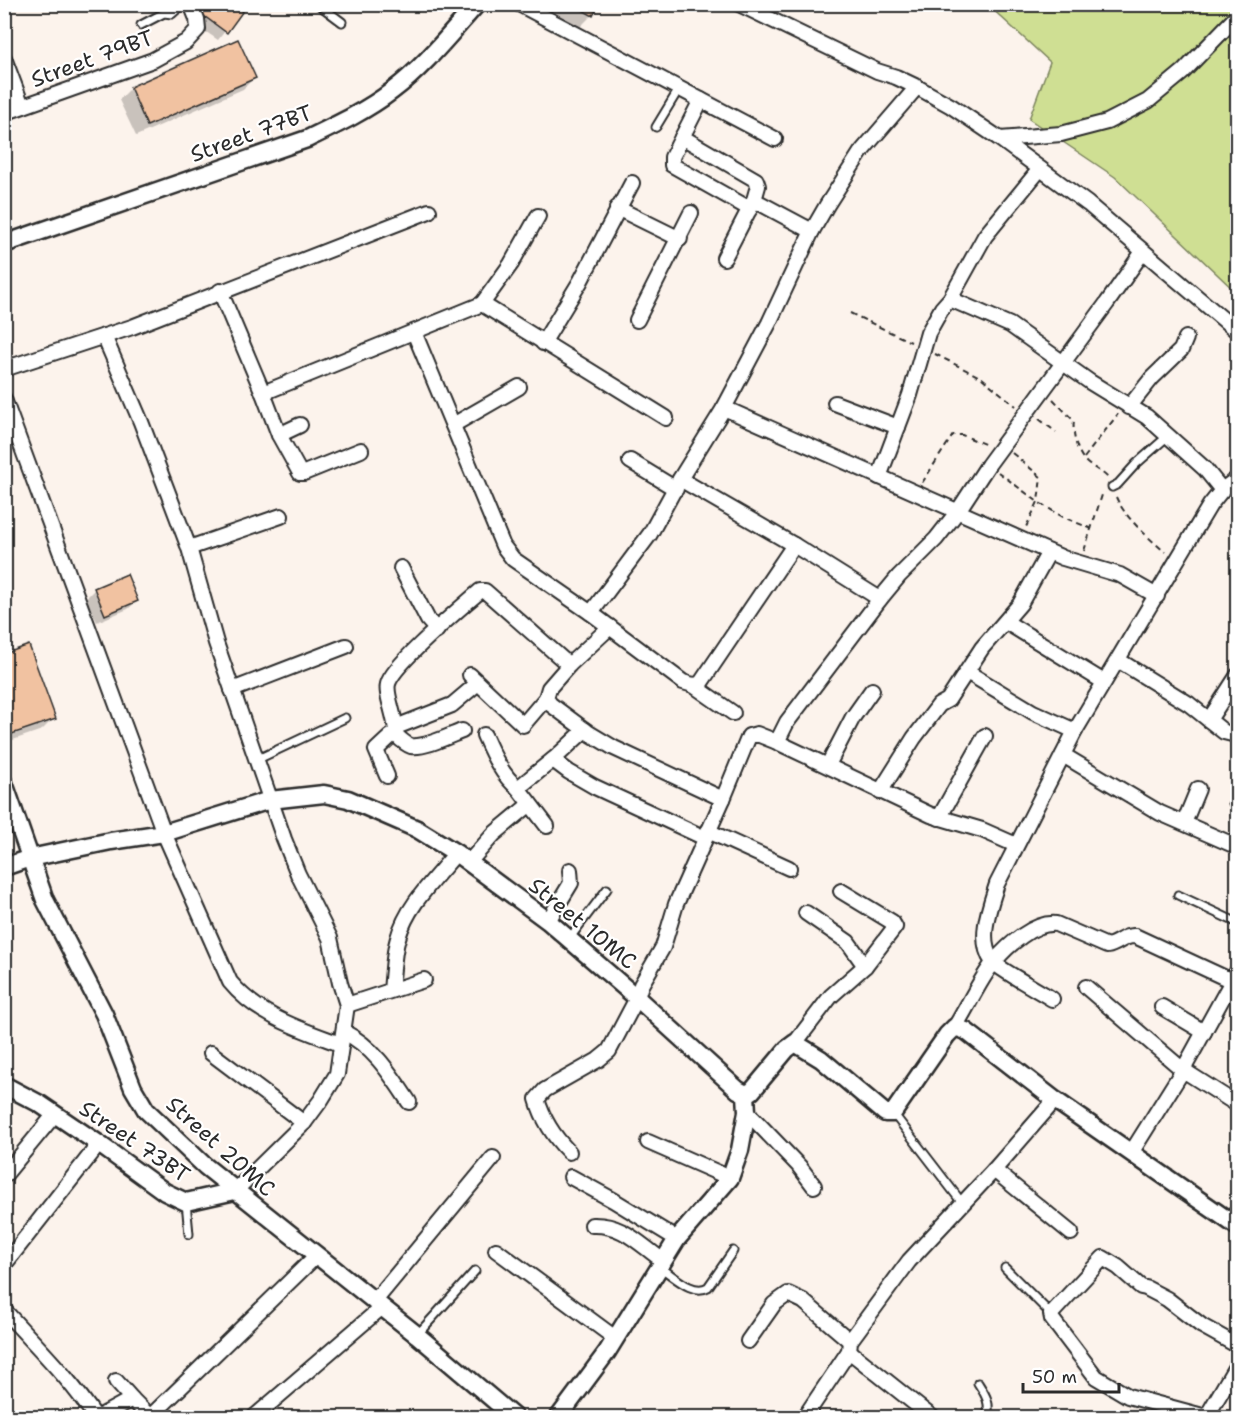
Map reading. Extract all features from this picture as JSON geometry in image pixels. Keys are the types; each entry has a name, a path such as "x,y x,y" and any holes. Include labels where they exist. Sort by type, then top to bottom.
{"street":[{"name":"Street 79BT","path":"4,113 153,60 186,42 198,29 197,19 190,4"},
{"name":"Street 77BT","path":"4,244 307,139 353,117 392,92 423,64 477,4"},
{"path":"519,4 775,139"},
{"path":"739,4 877,71 896,77 951,106 1088,204 1238,332"},
{"path":"1000,139 1061,134 1107,122 1148,101 1183,72 1238,15"},
{"path":"4,58 22,106"},
{"path":"591,613 650,534 724,408 769,323 812,231 861,152 916,87"},
{"path":"701,100 672,157 672,165 752,205 812,231"},
{"path":"682,137 756,180 758,186 752,205 724,258"},
{"path":"879,477 910,395 928,333 985,236 1040,169"},
{"path":"543,343 580,282 632,183"},
{"path":"617,208 680,239"},
{"path":"4,369 104,336 429,211"},
{"path":"637,320 680,239 691,213"},
{"path":"263,393 482,304 511,264 538,216"},
{"path":"777,742 787,722 880,599 899,576 936,539 958,511 1026,411 1142,252"},
{"path":"220,291 279,435 300,473 361,450"},
{"path":"950,299 1010,325 1127,406 1147,417 1205,469 1222,490"},
{"path":"482,304 666,418"},
{"path":"414,332 503,546 513,559 591,613 683,682 693,686 733,713"},
{"path":"104,336 141,422 189,548 216,643 256,760 298,874 330,938 347,1005 337,1074 304,1123 235,1191"},
{"path":"1127,406 1176,355 1186,338"},
{"path":"453,425 519,387"},
{"path":"4,399 164,833 230,982 241,996 258,1009 294,1027 342,1038 376,1055 409,1102"},
{"path":"835,403 898,427"},
{"path":"724,408 1049,552 1120,575 1156,596"},
{"path":"279,435 300,425"},
{"path":"630,461 794,545 880,599"},
{"path":"1052,999 993,963 986,941 990,904 997,884 1075,731 1104,682 1210,505 1222,490 1238,478"},
{"path":"189,548 281,516"},
{"path":"693,686 700,684 706,676 794,545"},
{"path":"880,792 914,738 939,705 948,700 992,635 1020,604 1049,552"},
{"path":"401,568 428,620 437,630"},
{"path":"462,731 440,740 413,746 404,743 396,731 387,691 388,684 393,672 483,590 569,665"},
{"path":"1006,622 1104,682"},
{"path":"387,776 376,750 396,731 452,705 474,679 523,725 546,698 549,688 569,665 590,648 610,627"},
{"path":"232,690 346,646"},
{"path":"1118,660 1175,695 1224,732 1232,734 1238,731"},
{"path":"967,672 1034,712 1075,731"},
{"path":"1209,720 1238,675"},
{"path":"828,765 853,717 872,690"},
{"path":"546,698 550,704 585,730 614,748 723,799"},
{"path":"518,788 585,730"},
{"path":"569,1152 555,1138 537,1099 544,1090 598,1060 609,1051 663,947 676,904 749,736 757,734 777,742 939,818 982,830 1016,845"},
{"path":"484,735 492,752 513,783 547,826"},
{"path":"939,818 985,736"},
{"path":"1063,755 1160,813 1238,847"},
{"path":"553,760 595,787 789,868"},
{"name":"Street 20MC","path":"4,783 45,900 105,1014 133,1088 146,1110 235,1191 417,1335 515,1418"},
{"path":"1184,823 1198,789"},
{"name":"Street 10MC","path":"4,867 30,858 111,841 164,833 270,800 324,794 348,799 417,829 462,858 548,921 738,1090 746,1094"},
{"path":"391,990 398,939 420,896 462,858 530,804"},
{"path":"548,921 571,883 570,870"},
{"path":"558,1418 615,1338 677,1239 730,1178 740,1150 747,1112 746,1094 752,1091 787,1049 795,1043 831,996 866,966 895,927 892,922 841,891"},
{"path":"806,914 848,942 866,966"},
{"path":"795,1043 821,1059 885,1113 893,1113 947,1035 955,1027 993,963 1011,945 1047,923 1056,924 1107,946 1123,938 1135,936 1235,976 1183,1070 1131,1152"},
{"path":"347,1005 424,980"},
{"path":"1086,987 1183,1070 1238,1105"},
{"path":"1162,1007 1204,1032"},
{"path":"955,1027 966,1031 1055,1100 1238,1227"},
{"path":"211,1053 304,1123"},
{"name":"Street 73BT","path":"4,1085 55,1114 146,1180 186,1202 235,1191"},
{"path":"804,1418 909,1261 994,1170 1055,1100"},
{"path":"747,1112 799,1166 814,1186"},
{"path":"4,1176 55,1114"},
{"path":"648,1142 730,1178"},
{"path":"4,1265 99,1144"},
{"path":"254,1418 377,1305 493,1158"},
{"path":"994,1170 1071,1233"},
{"path":"572,1178 677,1239"},
{"path":"592,1225 618,1228 661,1263"},
{"path":"496,1251 615,1338"},
{"path":"116,1381 150,1417 316,1256"},
{"path":"1238,1346 1203,1326 1167,1299 1141,1287 1103,1257 1051,1314 1052,1319 1096,1377 1128,1396 1208,1417 1238,1363"},
{"path":"748,1341 774,1304 788,1294 803,1302 933,1418"},
{"path":"4,1310 59,1368 97,1418 132,1399"}],"lane":[{"path":"141,25 164,13 172,14 183,4"},
{"path":"318,4 342,22"},
{"path":"656,127 679,88"},
{"path":"1112,487 1118,484 1136,464 1169,435"},
{"path":"256,760 345,718"},
{"path":"1233,803 1238,795"},
{"path":"569,939 607,889"},
{"path":"1178,895 1238,923"},
{"path":"893,1113 963,1204"},
{"path":"186,1202 189,1234"},
{"path":"661,1263 694,1290 702,1290 708,1287 733,1251"},
{"path":"1005,1268 1051,1314"},
{"path":"417,1335 475,1271"},
{"path":"978,1383 988,1399 986,1418"}],"path":[{"path":"850,314 981,378 1056,432"},
{"path":"1043,389 1074,421 1072,433 1085,462 1102,472 1108,479 1119,504 1144,533 1176,562"},
{"path":"1084,458 1127,406"},
{"path":"915,493 953,435 962,435 1000,449 1041,477 1038,502 1020,539"},
{"path":"988,465 1038,502 1063,517 1092,529"},
{"path":"1081,563 1102,495 1112,487"}],"green space":[{"path":"988,5 1237,5 1237,293 1115,177 1029,119 1050,62"}],"building":[{"path":"207,4 248,4 227,33 200,13"},
{"path":"572,4 599,4 593,16"},
{"path":"238,39 256,78 147,126 130,87"},
{"path":"127,574 138,601 105,615 94,588"},
{"path":"29,645 56,719 6,736 4,654"}]}
